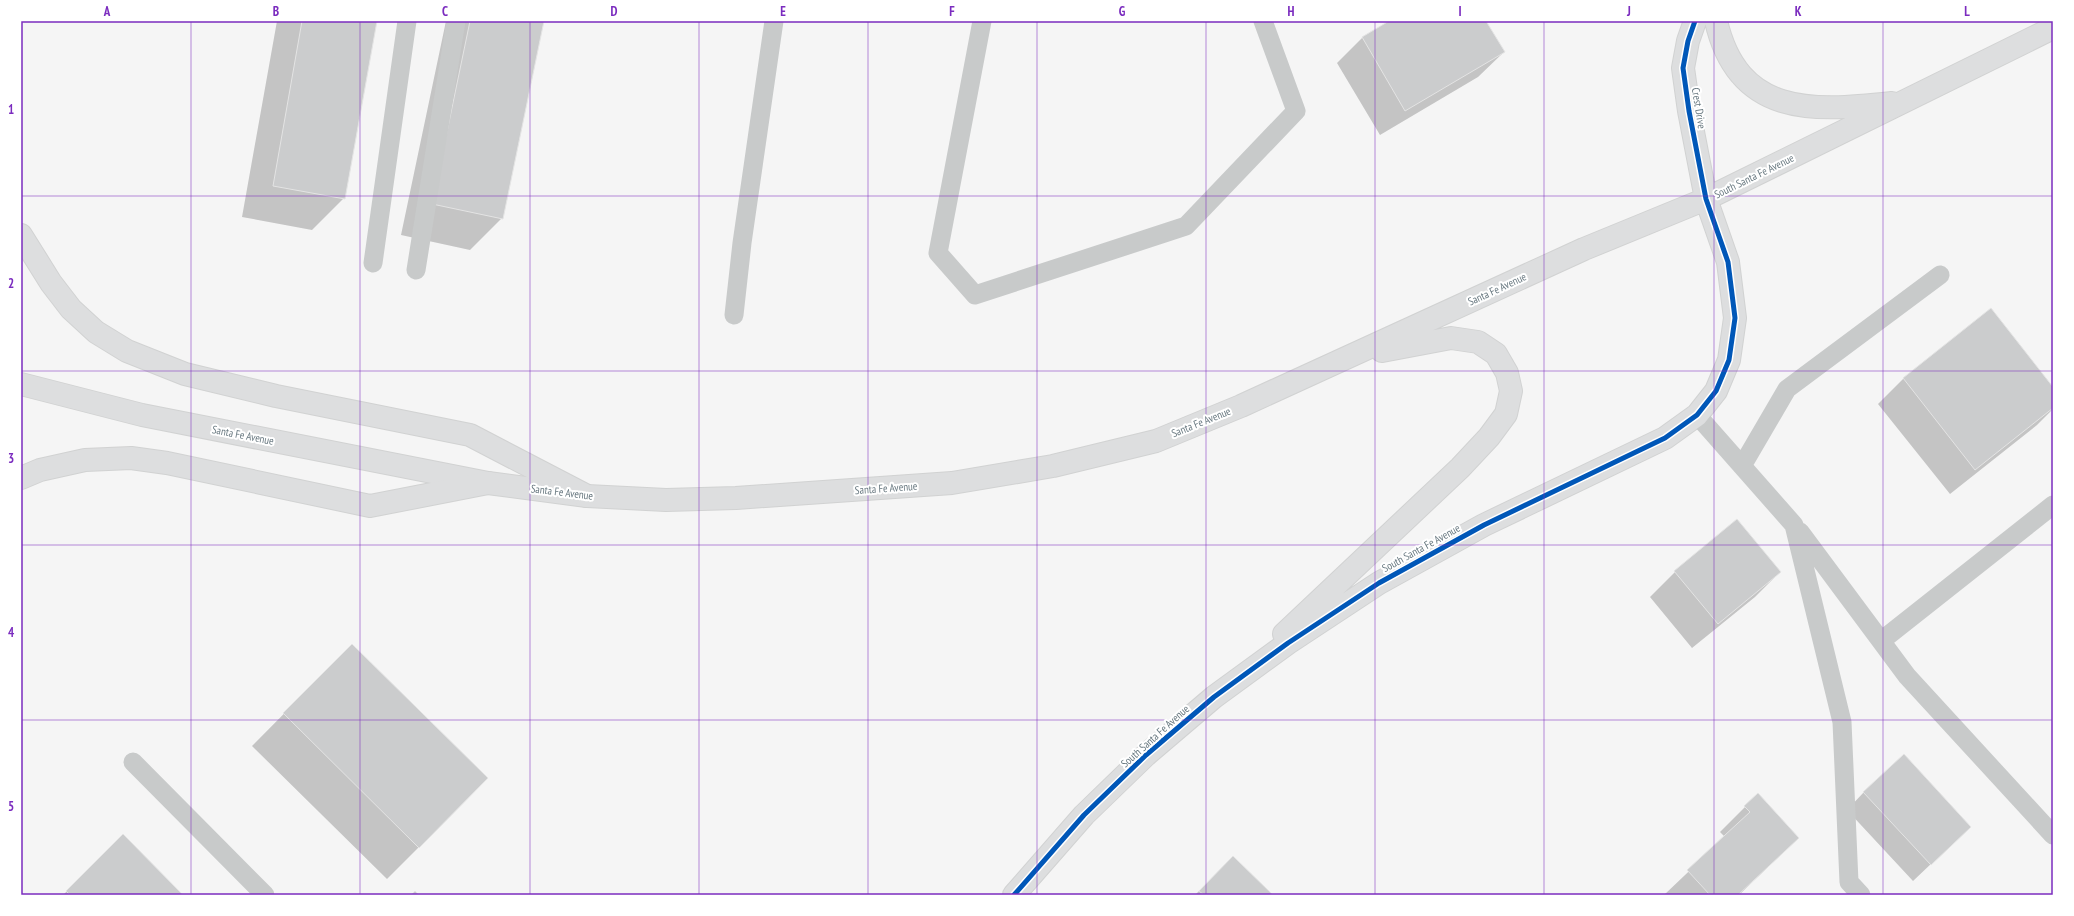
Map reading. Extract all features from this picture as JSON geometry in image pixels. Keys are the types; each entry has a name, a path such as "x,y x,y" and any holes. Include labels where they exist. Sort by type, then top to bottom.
{"main road":[{"name":"Crest Drive","path":"1695,21 1688,41 1683,68 1689,111 1706,200"},
{"path":"1716,21 1720,40 1733,67 1751,86 1774,99 1804,106 1848,108 1907,101"},
{"name":"South Santa Fe Avenue","path":"1014,895 1084,815 1135,766 1214,698 1288,643 1378,583 1484,525 1664,438 1697,415 1716,391 1729,360 1735,318 1728,262 1706,200 2053,28"},
{"name":"Santa Fe Avenue","path":"21,384 142,415 488,483 587,496 666,500 736,498 952,483 1052,466 1156,441 1241,406 1351,357 1584,249 1706,200"},
{"path":"21,235 51,283 71,309 96,332 127,351 185,374 276,396 470,435 587,496"},
{"path":"1234,683 1346,574 1460,468 1489,437 1506,414 1511,391 1507,372 1496,354 1478,342 1450,338 1351,357"},
{"path":"21,478 40,470 85,460 131,458 167,464 370,506 488,483"}],"lane":[{"path":"373,263 407,21"},
{"path":"416,270 456,21"},
{"path":"734,315 742,243 774,21"},
{"path":"982,21 938,253 975,295 1186,226 1296,112 1263,21"},
{"path":"1742,466 1787,389 1940,275"},
{"path":"1697,415 1794,525 1907,676 2053,835"},
{"path":"1881,641 2053,505"},
{"path":"1794,525 1842,722 1849,882 1861,895"},
{"path":"133,762 265,895"}],"building":[{"path":"302,21 377,21 345,199 273,186"},
{"path":"470,21 544,21 503,219 432,204"},
{"path":"1389,21 1486,21 1505,52 1405,111 1362,37"},
{"path":"1991,308 2053,387 2053,408 1975,470 1903,378"},
{"path":"1737,519 1781,572 1718,624 1674,571"},
{"path":"352,644 488,778 419,848 283,713"},
{"path":"1904,754 1971,827 1931,865 1863,792"},
{"path":"1758,793 1799,838 1738,895 1710,895 1687,870 1750,812 1744,806"},
{"path":"123,834 183,895 70,895 66,891"},
{"path":"1233,856 1273,895 1204,895 1199,891"},
{"path":"415,891 419,895 411,895"}],"cycle path":[{"path":"1014,895 1084,815 1146,755 1214,697 1288,643 1379,583 1484,525 1665,438 1697,415 1716,391 1729,360 1735,318 1728,262 1706,199 1689,111 1683,68 1688,41 1695,21"}]}
